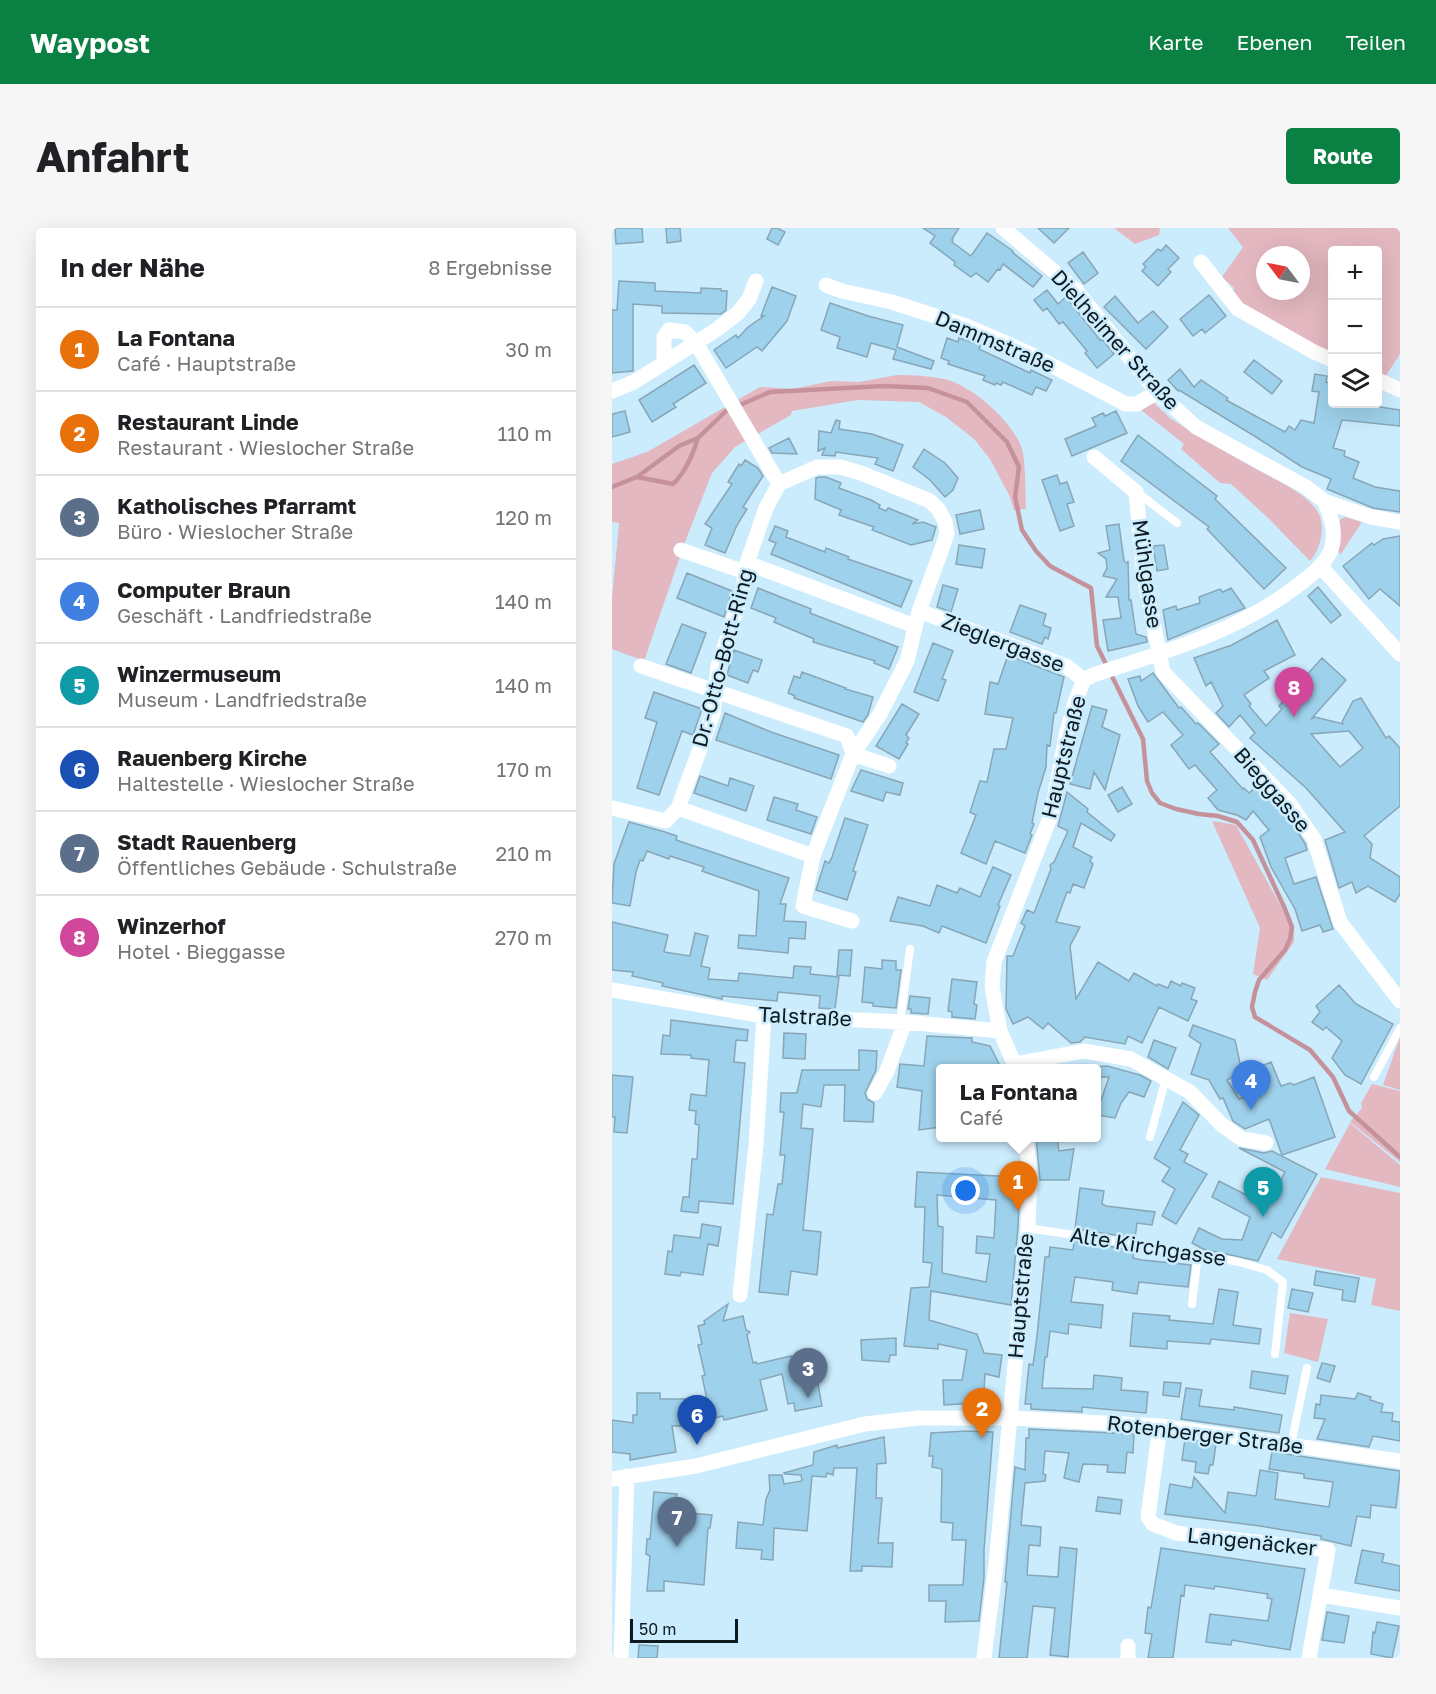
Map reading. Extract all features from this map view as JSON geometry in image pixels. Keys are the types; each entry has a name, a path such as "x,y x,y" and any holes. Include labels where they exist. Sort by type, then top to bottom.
{"street":[{"name":"Dielheimer Straße","path":"1003,228 1076,290 1157,392 1196,427 1306,487 1324,501 1371,517 1400,522"},
{"path":"1201,262 1238,309 1328,358"},
{"path":"612,391 634,382 738,313 748,299 756,281"},
{"name":"Dammstraße","path":"826,285 842,291 892,302 969,327 1026,352 1126,404 1137,404 1157,392"},
{"path":"664,362 664,337 669,330 685,332 696,343 726,390 780,484 818,467 840,467 861,473 930,501 939,510 945,522 947,533 919,611 907,661 880,714 853,754 813,856 803,906 852,921"},
{"path":"1382,382 1400,390"},
{"name":"Mühlgasse","path":"1094,457 1136,492 1144,577 1159,655"},
{"name":"Dr.-Otto-Bott-Ring","path":"678,808 713,714 718,666 741,597 746,568 766,508 780,484"},
{"name":"Hauptstraße","path":"1015,1064 999,1031 992,987 994,962 1051,815 1066,736 1088,677 1159,655 1236,625 1276,602 1307,579 1330,552 1333,542 1331,517 1324,501"},
{"path":"681,550 746,568 915,626"},
{"path":"1320,566 1400,654"},
{"name":"Zieglergasse","path":"919,611 1066,666 1088,677"},
{"name":"Bieggasse","path":"1159,655 1163,672 1290,804 1314,839 1340,922 1400,1001"},
{"path":"641,666 847,736 853,754"},
{"path":"853,754 889,766"},
{"path":"612,808 666,821 678,808 813,856"},
{"name":"Talstraße","path":"612,990 764,1016 902,1022 999,1031"},
{"path":"740,1295 756,1145 764,1016"},
{"path":"875,1093 887,1071 902,1022"},
{"path":"1025,1064 1084,1051 1131,1059 1190,1092 1222,1125 1242,1139 1266,1143"},
{"name":"Hauptstraße","path":"984,1658 1028,1228 1030,1175 1027,1142"},
{"name":"Rotenberger Straße","path":"620,1477 696,1466 865,1424 919,1418 1010,1418 1160,1426 1400,1461"},
{"name":"Langenäcker","path":"1160,1426 1148,1517 1153,1524 1176,1533 1328,1550 1321,1595"},
{"path":"620,1477 621,1658"},
{"path":"1309,1658 1321,1595 1400,1608"}],"lane":[{"name":"Mühlgasse","path":"1136,492 1177,523"},
{"path":"902,1022 910,950"},
{"path":"1374,1077 1400,1028"},
{"path":"1150,1137 1166,1078"},
{"name":"Alte Kirchgasse","path":"1028,1228 1198,1254 1267,1269 1283,1282 1275,1354"},
{"path":"1192,1304 1198,1254"},
{"path":"1291,1445 1307,1368"}],"shaded area":[{"path":"1114,228 1160,228 1159,235 1135,244"},
{"path":"1228,228 1400,228 1400,354 1382,379 1382,246 1328,246 1328,355 1232,297 1234,288 1222,277 1243,247"},
{"path":"897,375 936,378 959,384 982,399 1004,420 1013,431 1023,453 1026,509 1014,510 1010,497 990,459 974,439 946,417 919,402 858,400 792,411 791,415 735,447 712,473 685,542 644,661 612,649 612,598 619,523 612,522 612,464 647,452 760,387 793,389 831,381 859,382"},
{"path":"1154,403 1180,425 1287,486 1310,502 1319,515 1322,529 1320,543 1310,561 1231,484 1220,483 1181,449 1184,444 1141,410"},
{"path":"1345,517 1362,522 1341,554 1338,552 1339,523"},
{"path":"1212,821 1236,825 1294,930 1294,942 1267,980 1253,974 1260,928"},
{"path":"1400,1037 1400,1090 1383,1085"},
{"path":"1372,1084 1400,1091 1400,1162 1350,1122 1362,1108 1361,1103"},
{"path":"1350,1123 1400,1165 1400,1187 1325,1169"},
{"path":"1321,1177 1400,1193 1400,1311 1371,1305 1376,1279 1277,1259"},
{"path":"1290,1313 1328,1319 1318,1362 1284,1353"}],"building":[{"path":"615,228 642,228 643,242 616,244"},
{"path":"666,228 680,228 681,241 667,243"},
{"path":"772,228 785,232 778,245 767,239"},
{"path":"923,228 959,228 952,242 971,256 987,233 1013,251 1042,276 1033,287 1003,264 988,282 976,273 971,277 930,243 935,236"},
{"path":"1038,228 1069,228 1054,243"},
{"path":"1166,245 1179,258 1168,269 1171,272 1158,286 1142,271 1146,267 1143,264 1158,249 1161,251"},
{"path":"1083,252 1098,273 1084,284 1068,263"},
{"path":"619,281 655,283 655,291 701,293 701,288 721,289 721,291 727,291 726,310 721,314 662,313 662,306 633,304 633,371 612,373 612,310 617,310"},
{"path":"772,287 796,296 787,321 762,351 757,347 726,368 714,350 736,335 738,338 748,327 764,316 761,316"},
{"path":"1047,290 1058,304 1066,297 1114,354 1097,368 1085,353 1087,351 1063,322 1059,324 1047,308 1043,311 1034,300"},
{"path":"1209,295 1226,316 1205,333 1202,329 1193,336 1180,319"},
{"path":"1115,296 1138,323 1153,311 1168,327 1146,349 1104,307"},
{"path":"830,303 903,325 897,347 934,361 931,369 893,359 896,350 871,343 867,357 837,348 840,337 821,330"},
{"path":"947,338 958,342 959,338 981,345 979,349 1030,373 1031,370 1052,380 1046,391 1036,387 1032,395 1003,382 1001,385 996,383 995,385 983,380 985,376 948,364 949,361 941,358"},
{"path":"1254,360 1282,381 1272,394 1244,372"},
{"path":"694,365 706,383 673,404 676,407 652,422 639,400"},
{"path":"1180,369 1194,387 1201,380 1228,398 1226,400 1285,432 1289,426 1295,430 1301,420 1314,423 1319,392 1312,391 1315,374 1327,376 1328,408 1382,407 1400,410 1400,426 1342,420 1333,448 1345,451 1344,456 1359,462 1353,478 1375,487 1400,491 1400,512 1373,508 1327,489 1331,479 1302,467 1178,391 1168,380"},
{"path":"625,411 630,432 612,437 612,414"},
{"path":"1116,411 1127,433 1072,456 1065,439 1096,426 1092,418"},
{"path":"836,420 840,421 839,429 872,434 903,445 893,471 875,464 878,458 836,452 835,456 822,455 825,448 818,451 819,431 831,433"},
{"path":"1138,435 1217,496 1215,499 1286,568 1264,589 1207,529 1209,527 1121,461"},
{"path":"789,438 797,454 772,453 769,448"},
{"path":"924,449 945,463 958,478 953,490 945,497 930,480 913,467"},
{"path":"745,460 758,468 763,476 743,507 747,509 725,553 705,545 712,528 705,524 732,484 728,482 739,464 741,466"},
{"path":"1057,475 1060,484 1067,482 1074,502 1067,504 1074,526 1060,531 1042,480"},
{"path":"826,477 841,483 839,488 871,500 880,505 879,508 886,511 888,508 918,520 912,524 923,522 936,527 932,540 911,545 872,530 874,527 839,515 841,510 815,499 816,478"},
{"path":"980,510 984,529 960,534 956,515"},
{"path":"1119,524 1124,561 1127,563 1128,561 1129,600 1131,600 1136,634 1146,637 1147,642 1108,651 1103,620 1121,618 1118,597 1106,597 1117,579 1103,576 1107,568 1106,559 1098,553 1110,550 1106,526"},
{"path":"775,526 788,531 786,537 825,552 826,548 849,557 848,559 912,581 901,607 771,554 776,543 769,540"},
{"path":"1400,536 1400,606 1380,589 1369,599 1343,566 1372,543 1374,545 1383,539"},
{"path":"959,545 985,549 982,568 956,564"},
{"path":"1164,545 1168,569 1157,571 1153,546"},
{"path":"687,573 732,591 724,617 677,598"},
{"path":"943,585 958,589 951,612 937,607"},
{"path":"1318,587 1341,615 1331,623 1308,596"},
{"path":"758,588 811,609 810,613 898,647 889,669 874,663 875,661 813,642 814,639 774,622 776,618 751,608"},
{"path":"1231,588 1245,608 1168,640 1163,610 1176,606 1177,610 1200,603 1199,597 1220,589 1223,592"},
{"path":"1020,605 1046,614 1043,625 1051,628 1048,639 1045,637 1042,644 1010,632"},
{"path":"1277,620 1295,655 1264,671 1269,678 1244,695 1251,704 1249,706 1266,726 1282,709 1279,706 1322,658 1346,680 1311,719 1315,717 1343,724 1353,701 1361,698 1386,738 1389,736 1400,748 1400,806 1364,836 1372,844 1370,858 1400,877 1400,894 1395,902 1368,886 1356,893 1352,882 1339,888 1325,840 1345,832 1306,788 1250,738 1255,733 1240,715 1229,727 1216,713 1223,706 1211,682 1206,686 1194,658 1232,645","holes":["1349,731 1363,748 1340,767 1311,734"]},
{"path":"682,624 706,633 691,673 666,664"},
{"path":"933,643 953,651 942,679 946,680 938,701 914,692"},
{"path":"734,650 762,660 758,672 753,670 748,683 727,675"},
{"path":"1008,655 1064,677 1056,713 1054,713 1050,746 1047,745 1046,767 1038,793 1032,823 1034,824 1030,834 1032,835 1025,853 995,841 986,864 961,853 976,815 970,812 980,781 987,782 994,749 1006,749 1013,718 985,714 990,682 998,684"},
{"path":"802,672 873,697 868,715 863,722 794,698 795,696 788,693 794,676 800,678"},
{"path":"1153,673 1179,708 1181,707 1219,744 1210,752 1243,789 1249,793 1258,785 1282,810 1305,843 1307,850 1285,858 1294,884 1316,877 1333,929 1323,932 1320,925 1302,931 1295,909 1271,867 1260,837 1269,830 1253,811 1246,820 1218,810 1208,798 1217,790 1195,765 1189,769 1171,745 1183,735 1163,712 1148,722 1138,706 1128,679 1140,676 1141,681"},
{"path":"654,692 702,709 693,735 682,731 659,795 637,788 657,722 645,718"},
{"path":"902,704 919,714 906,735 909,738 906,743 908,744 899,759 876,746"},
{"path":"1092,706 1107,710 1102,727 1120,735 1105,790 1094,772 1090,789 1070,784"},
{"path":"725,713 771,732 839,755 831,779 716,740"},
{"path":"861,770 903,783 900,795 886,792 883,801 851,791"},
{"path":"700,776 728,786 730,778 754,786 746,811 694,793"},
{"path":"1122,787 1132,804 1118,812 1108,795"},
{"path":"1067,792 1115,835 1111,841 1081,823 1073,847 1092,857 1090,861 1093,864 1084,888 1073,884 1070,893 1067,892 1056,922 1080,927 1070,946 1076,999 1098,962 1129,981 1134,973 1157,986 1158,984 1168,988 1171,981 1181,986 1182,983 1195,988 1191,999 1197,1001 1188,1021 1159,1007 1142,1043 1128,1036 1125,1044 1085,1037 1080,1042 1071,1043 1048,1023 1043,1029 1028,1017 1013,1024 1006,1009 1007,956 1013,956 1025,926 1021,923 1027,910 1034,913 1051,869 1050,865 1054,862 1068,831 1058,826"},
{"path":"774,797 798,804 796,810 817,817 811,834 767,820"},
{"path":"845,818 868,825 853,871 856,872 847,900 816,890 825,861 829,863 832,857"},
{"path":"629,822 677,836 676,840 789,878 780,904 786,904 784,921 806,922 805,939 789,938 788,953 738,948 739,935 756,936 759,891 702,871 704,867 647,851 643,861 640,860 636,872 630,906 612,903 614,864"},
{"path":"993,867 1011,875 998,905 1000,906 986,943 942,926 939,933 923,926 890,921 898,897 930,906 937,885 957,893 960,888 980,897"},
{"path":"612,922 668,935 664,952 690,956 695,933 708,936 701,966 710,968 708,979 738,981 739,973 793,978 794,966 811,967 810,974 839,977 835,1009 819,1008 820,996 778,992 777,1001 722,996 722,999 662,986 663,983 632,976 633,972 612,970"},
{"path":"839,950 852,950 850,976 837,975"},
{"path":"882,960 896,961 896,970 901,970 896,1008 873,1006 873,1003 862,1002 865,967 882,969"},
{"path":"952,979 977,982 974,1004 977,1005 975,1019 952,1017 952,1012 948,1011"},
{"path":"1339,985 1356,1004 1393,1024 1361,1084 1345,1075 1332,1058 1342,1041 1326,1027 1323,1030 1312,1022 1320,1012 1316,1006"},
{"path":"910,996 930,998 928,1014 911,1013 911,1009 908,1009"},
{"path":"671,1020 748,1030 747,1041 736,1040 734,1062 745,1063 733,1204 699,1201 698,1213 681,1211 683,1197 689,1197 692,1159 697,1159 699,1125 695,1124 696,1111 689,1110 691,1094 706,1096 709,1060 691,1058 691,1055 661,1054 663,1035 670,1036"},
{"path":"1193,1025 1235,1040 1242,1072 1227,1080 1239,1099 1260,1089 1252,1070 1271,1062 1281,1086 1290,1083 1294,1085 1314,1077 1335,1137 1282,1155 1269,1119 1245,1129 1233,1121 1223,1098 1220,1099 1209,1080 1191,1074 1201,1044 1189,1036"},
{"path":"784,1033 806,1034 805,1059 783,1058"},
{"path":"927,1036 972,1038 972,1042 990,1046 999,1064 936,1064 936,1128 919,1130 922,1091 897,1087 900,1064 924,1066"},
{"path":"1154,1040 1176,1048 1168,1069 1148,1057"},
{"path":"859,1050 877,1051 876,1070 865,1093 867,1099 874,1103 873,1122 844,1121 845,1085 824,1085 821,1107 803,1104 801,1128 813,1129 803,1230 821,1232 817,1275 791,1271 788,1295 759,1292 767,1214 773,1215 778,1184 782,1184 785,1155 780,1155 784,1112 780,1112 781,1093 797,1093 802,1070 859,1070"},
{"path":"1101,1066 1140,1075 1151,1081 1144,1097 1129,1092 1121,1103 1115,1118 1101,1116 1101,1100 1109,1077 1101,1077"},
{"path":"612,1075 633,1077 627,1133 614,1132"},
{"path":"1183,1102 1199,1115 1180,1150 1188,1154 1184,1162 1207,1174 1176,1224 1162,1216 1175,1189 1162,1181 1170,1168 1154,1158"},
{"path":"1036,1142 1058,1142 1059,1151 1074,1149 1069,1180 1040,1180"},
{"path":"1239,1148 1264,1153 1272,1151 1317,1174 1281,1238 1272,1232 1258,1261 1203,1249 1192,1243 1199,1228 1222,1239 1242,1240 1250,1217 1212,1197 1219,1181 1258,1201 1264,1192 1272,1196 1285,1172"},
{"path":"917,1172 1020,1177 1011,1305 931,1291 929,1320 977,1334 984,1353 1002,1355 999,1377 985,1374 984,1390 976,1391 977,1403 944,1405 943,1380 962,1380 967,1350 938,1344 938,1349 904,1346 911,1288 929,1287 932,1263 923,1262 925,1207 915,1207","holes":["937,1195 996,1200 994,1238 977,1236 976,1253 990,1254 986,1282 942,1273 943,1227 938,1226"]},
{"path":"1080,1188 1104,1191 1102,1204 1106,1206 1155,1212 1152,1225 1137,1223 1135,1238 1075,1229"},
{"path":"702,1224 721,1227 718,1246 708,1244 703,1275 681,1272 680,1276 665,1274 668,1251 672,1252 674,1235 700,1238"},
{"path":"1074,1241 1134,1250 1133,1258 1142,1260 1191,1265 1188,1287 1139,1282 1137,1294 1112,1290 1113,1282 1075,1277 1071,1302 1103,1305 1101,1328 1069,1324 1068,1334 1050,1331 1042,1388 1093,1389 1094,1375 1122,1378 1121,1390 1148,1392 1146,1413 1082,1407 1082,1412 1031,1409 1031,1404 1025,1404 1029,1364 1033,1365 1037,1336 1045,1257 1049,1257 1050,1247 1073,1250"},
{"path":"1316,1271 1359,1278 1355,1302 1342,1300 1343,1290 1314,1285"},
{"path":"1219,1289 1238,1292 1233,1325 1261,1329 1259,1344 1211,1339 1210,1344 1167,1341 1167,1349 1130,1346 1133,1313 1170,1316 1169,1320 1213,1324"},
{"path":"1292,1289 1313,1293 1308,1312 1288,1308"},
{"path":"728,1304 723,1321 743,1316 746,1330 750,1332 747,1335 753,1363 791,1356 798,1383 817,1379 822,1406 795,1411 794,1403 788,1404 782,1374 760,1380 767,1410 724,1420 723,1416 711,1419 702,1376 705,1375 698,1345 702,1344 698,1326 705,1324 704,1321"},
{"path":"896,1338 896,1355 890,1355 889,1362 862,1360 861,1340"},
{"path":"1322,1363 1335,1366 1330,1382 1317,1378"},
{"path":"1252,1371 1288,1376 1285,1394 1250,1388"},
{"path":"1164,1382 1181,1383 1179,1397 1163,1395"},
{"path":"1186,1388 1202,1390 1199,1406 1234,1410 1234,1407 1282,1415 1279,1433 1181,1419"},
{"path":"637,1393 660,1393 660,1399 685,1399 686,1426 672,1426 676,1452 630,1460 630,1454 612,1452 612,1420 633,1423 633,1415 637,1415"},
{"path":"1358,1393 1383,1404 1381,1412 1393,1413 1392,1421 1400,1422 1400,1441 1373,1436 1369,1447 1317,1439 1325,1419 1314,1418 1316,1404 1320,1405 1321,1395 1355,1399"},
{"path":"1029,1429 1134,1434 1133,1453 1127,1452 1125,1473 1107,1472 1108,1465 1083,1464 1079,1482 1064,1478 1069,1453 1045,1451 1043,1474 1046,1475 1045,1481 1025,1483 1021,1525 1041,1527 1040,1546 1029,1545 1027,1575 1058,1577 1060,1547 1077,1549 1068,1657 1050,1655 1055,1608 1033,1606 1027,1658 999,1658 1015,1467 1025,1470 1026,1438 1029,1438"},
{"path":"993,1432 984,1578 979,1621 945,1622 946,1601 929,1601 929,1585 963,1585 966,1540 952,1540 953,1523 941,1522 942,1469 932,1467 933,1456 929,1456 931,1433"},
{"path":"884,1437 886,1463 877,1464 876,1498 882,1498 878,1543 893,1543 892,1567 862,1566 862,1571 850,1571 857,1468 834,1468 833,1475 827,1473 826,1477 812,1476 807,1531 774,1528 773,1560 761,1559 762,1550 736,1548 738,1522 763,1525 766,1499 770,1490 769,1475 782,1475 784,1484 802,1481 801,1475 784,1473 813,1465 814,1452 837,1445 837,1448"},
{"path":"1185,1439 1216,1444 1213,1465 1210,1465 1208,1474 1195,1472 1196,1462 1182,1460"},
{"path":"1272,1452 1400,1471 1396,1508 1371,1505 1370,1518 1357,1516 1351,1546 1321,1539 1321,1536 1165,1514 1170,1484 1192,1488 1194,1477 1225,1513 1228,1492 1256,1496 1260,1470 1278,1473 1275,1499 1329,1507 1333,1482 1304,1478 1304,1474 1269,1469"},
{"path":"654,1492 677,1494 675,1509 688,1509 688,1513 712,1515 710,1528 708,1528 704,1585 664,1581 664,1591 647,1591 650,1556 646,1554 647,1539 650,1539"},
{"path":"1098,1497 1122,1500 1120,1514 1096,1511"},
{"path":"1161,1548 1305,1569 1290,1650 1232,1640 1231,1645 1206,1642 1210,1614 1268,1621 1272,1599 1267,1598 1268,1594 1215,1586 1214,1589 1185,1585 1184,1596 1181,1595 1173,1658 1148,1658 1152,1634 1145,1633 1148,1607 1151,1608"},
{"path":"1362,1550 1384,1554 1382,1562 1400,1566 1400,1591 1355,1583"},
{"path":"1327,1612 1349,1616 1344,1643 1322,1640"},
{"path":"1377,1622 1399,1626 1392,1658 1371,1654 1373,1632 1375,1633"},
{"path":"639,1645 658,1646 657,1658 638,1658"}],"waterway":[{"path":"612,487 637,477 679,446 698,438 726,411 770,392 884,386 928,388 967,402 1007,442 1019,467 1015,497 1022,530 1036,551 1050,566 1091,588 1097,646 1143,739 1147,781 1152,793 1160,803 1176,809 1218,816 1237,822 1253,840 1292,927 1285,950 1259,980 1252,1007 1255,1017 1310,1050 1333,1077 1349,1111 1400,1157"},
{"path":"637,477 673,484 685,468 698,438"}],"place":[{"name":"Winzerhof","path":"1294,717"},
{"name":"Computer Braun","path":"1251,1110"},
{"name":"La Fontana","path":"1018,1211"},
{"name":"Winzermuseum","path":"1263,1217"},
{"name":"Katholisches Pfarramt","path":"808,1398"},
{"name":"Restaurant Linde","path":"982,1438"},
{"name":"Rauenberg Kirche","path":"697,1445"},
{"name":"Stadt Rauenberg","path":"677,1547"}]}
